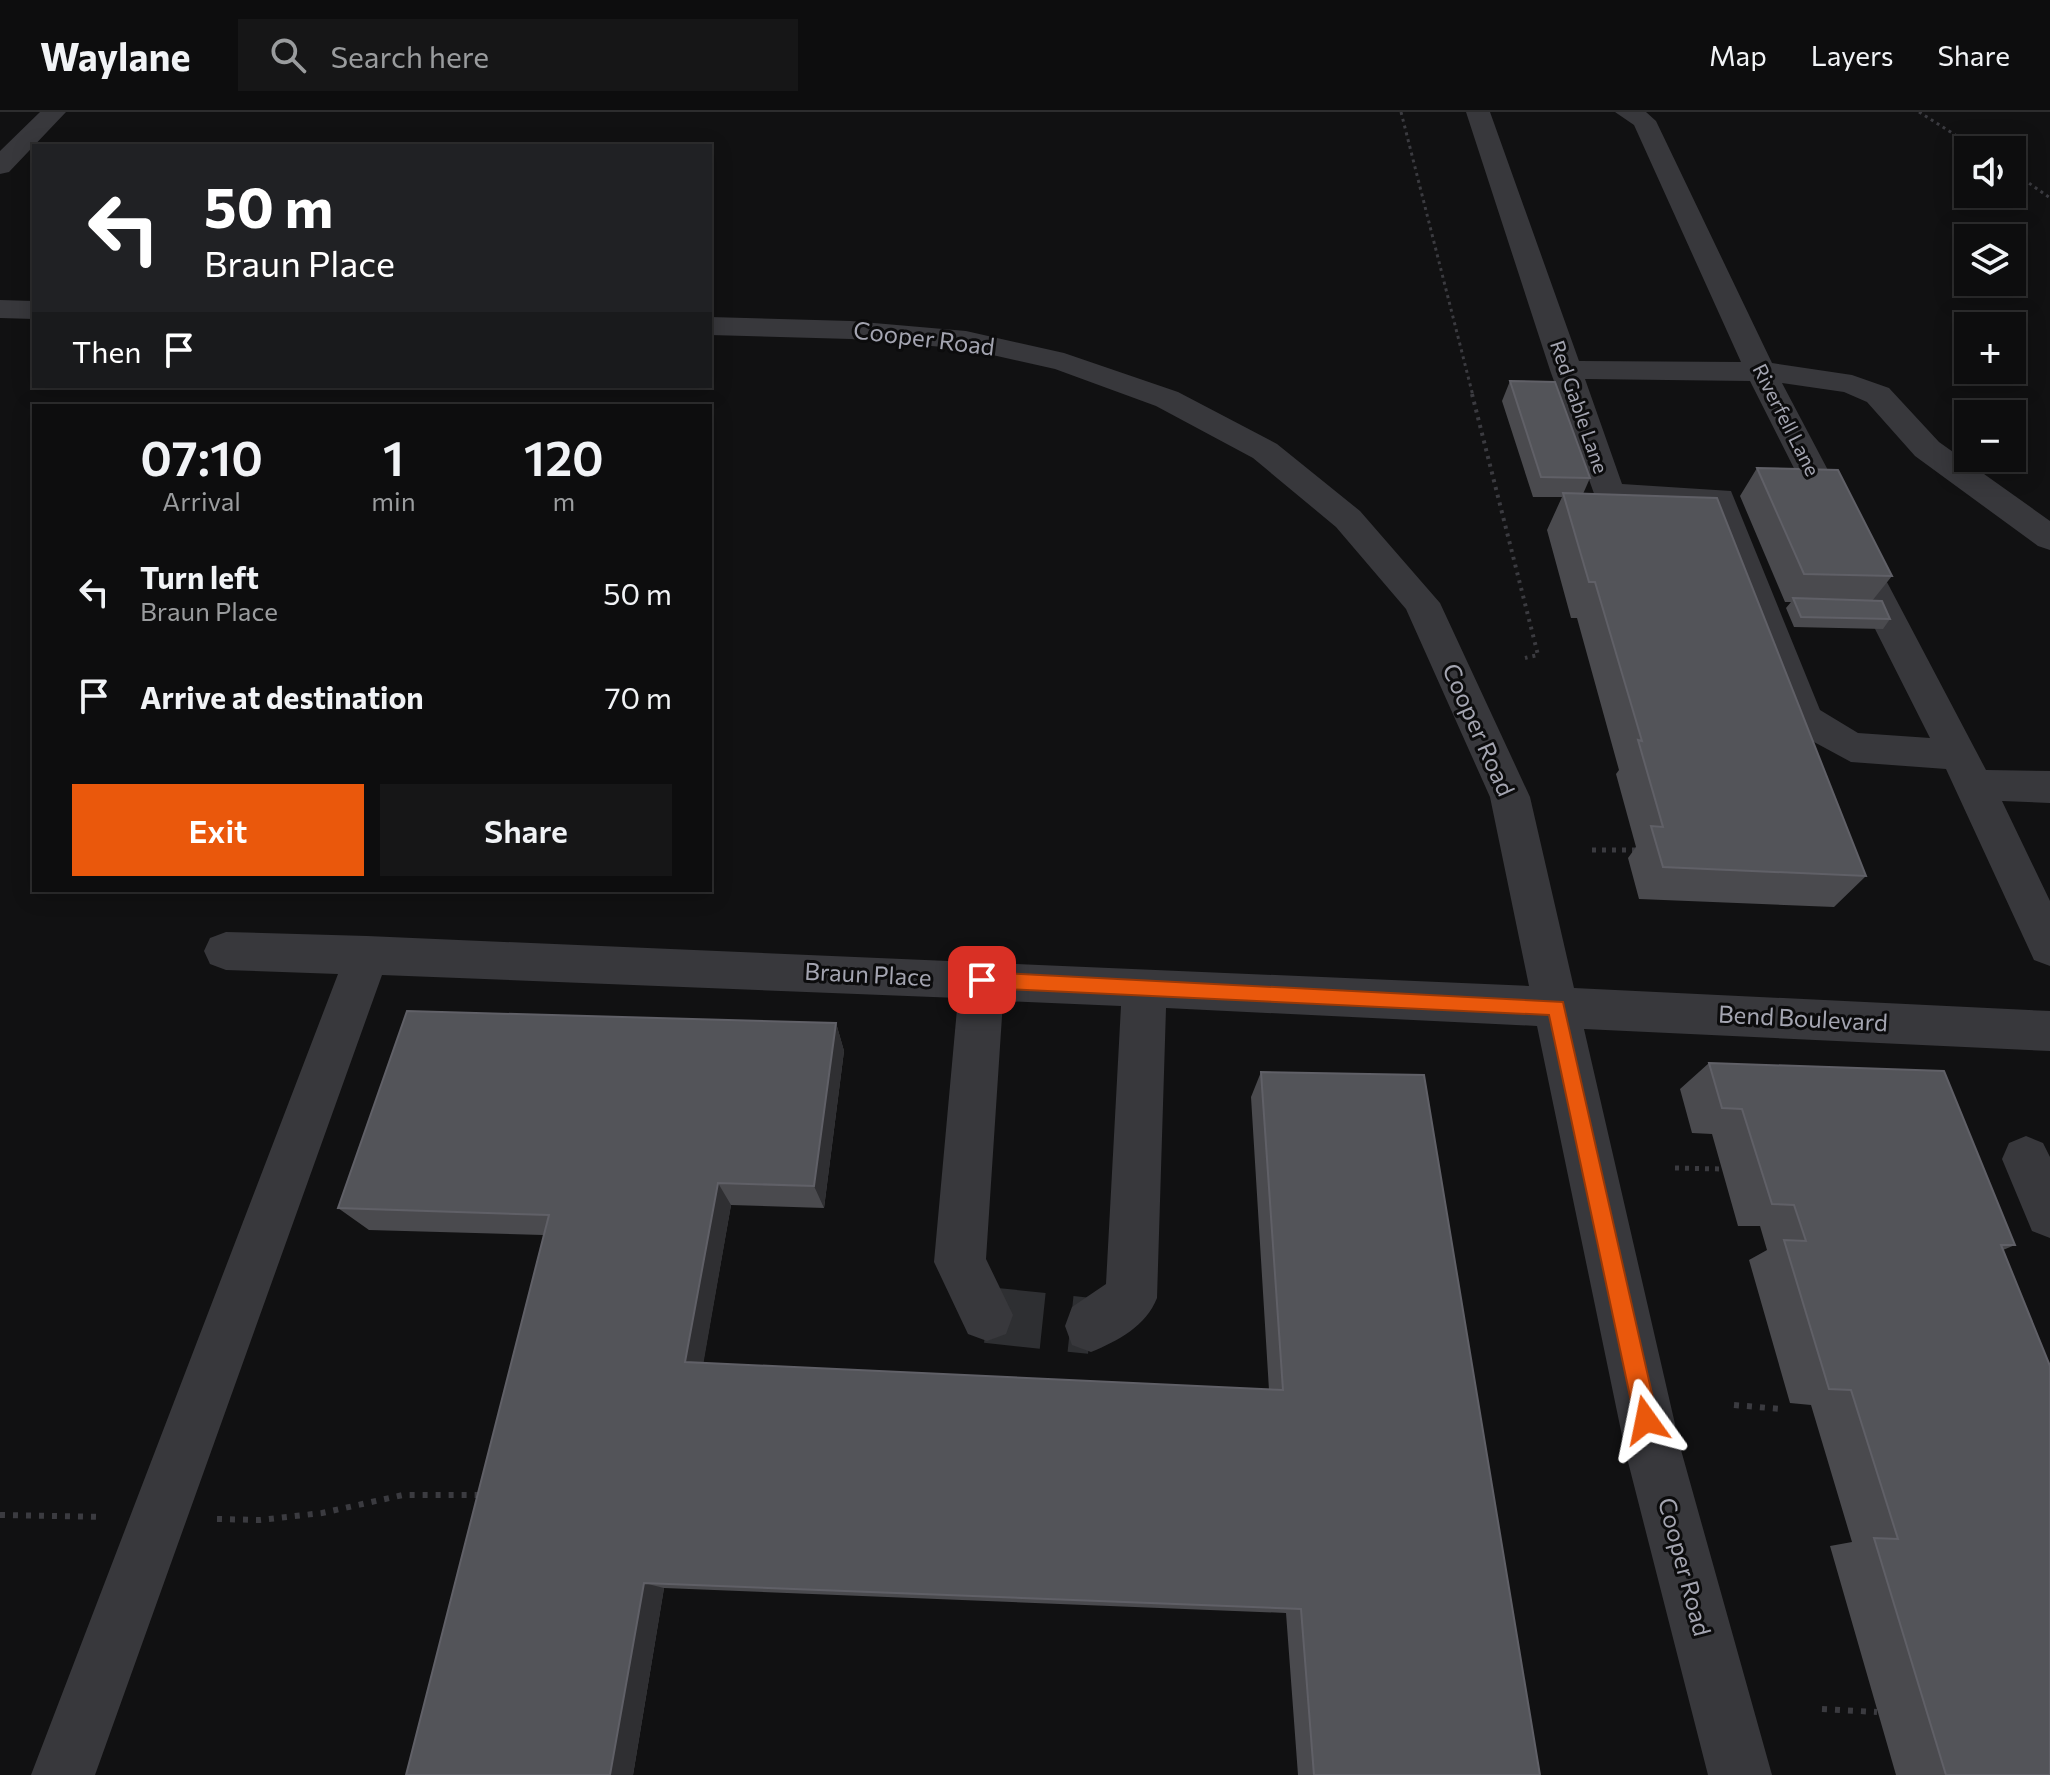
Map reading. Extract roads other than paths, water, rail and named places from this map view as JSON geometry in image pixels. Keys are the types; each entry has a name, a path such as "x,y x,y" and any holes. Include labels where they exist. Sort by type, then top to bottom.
{"street":[{"path":"0,166 54,112"},
{"name":"Red Gable Lane","path":"1478,112 1609,494 1719,499 1804,719 1851,747 1966,770"},
{"name":"Riverfell Lane","path":"1627,112 1644,121 1761,373 1966,770 2050,947"},
{"path":"0,309 32,310"},
{"name":"Cooper Road","path":"712,326 851,330 980,343 1064,362 1167,399 1265,451 1348,519 1422,603 1510,797 1653,1450 1740,1775"},
{"path":"1565,370 1761,373 1848,381 1880,396 1903,418 1924,447 2050,538"},
{"path":"1966,770 2050,787"},
{"name":"Braun Place","path":"226,951 982,980 1556,1008"},
{"path":"63,1775 367,955"},
{"path":"982,980 960,1262 987,1315"},
{"path":"1091,1326 1131,1298 1144,988"},
{"name":"Bend Boulevard","path":"1556,1008 2050,1031"},
{"path":"2026,1159 2050,1214"}],"tunnel":[{"path":"987,1315 1091,1326"}]}
